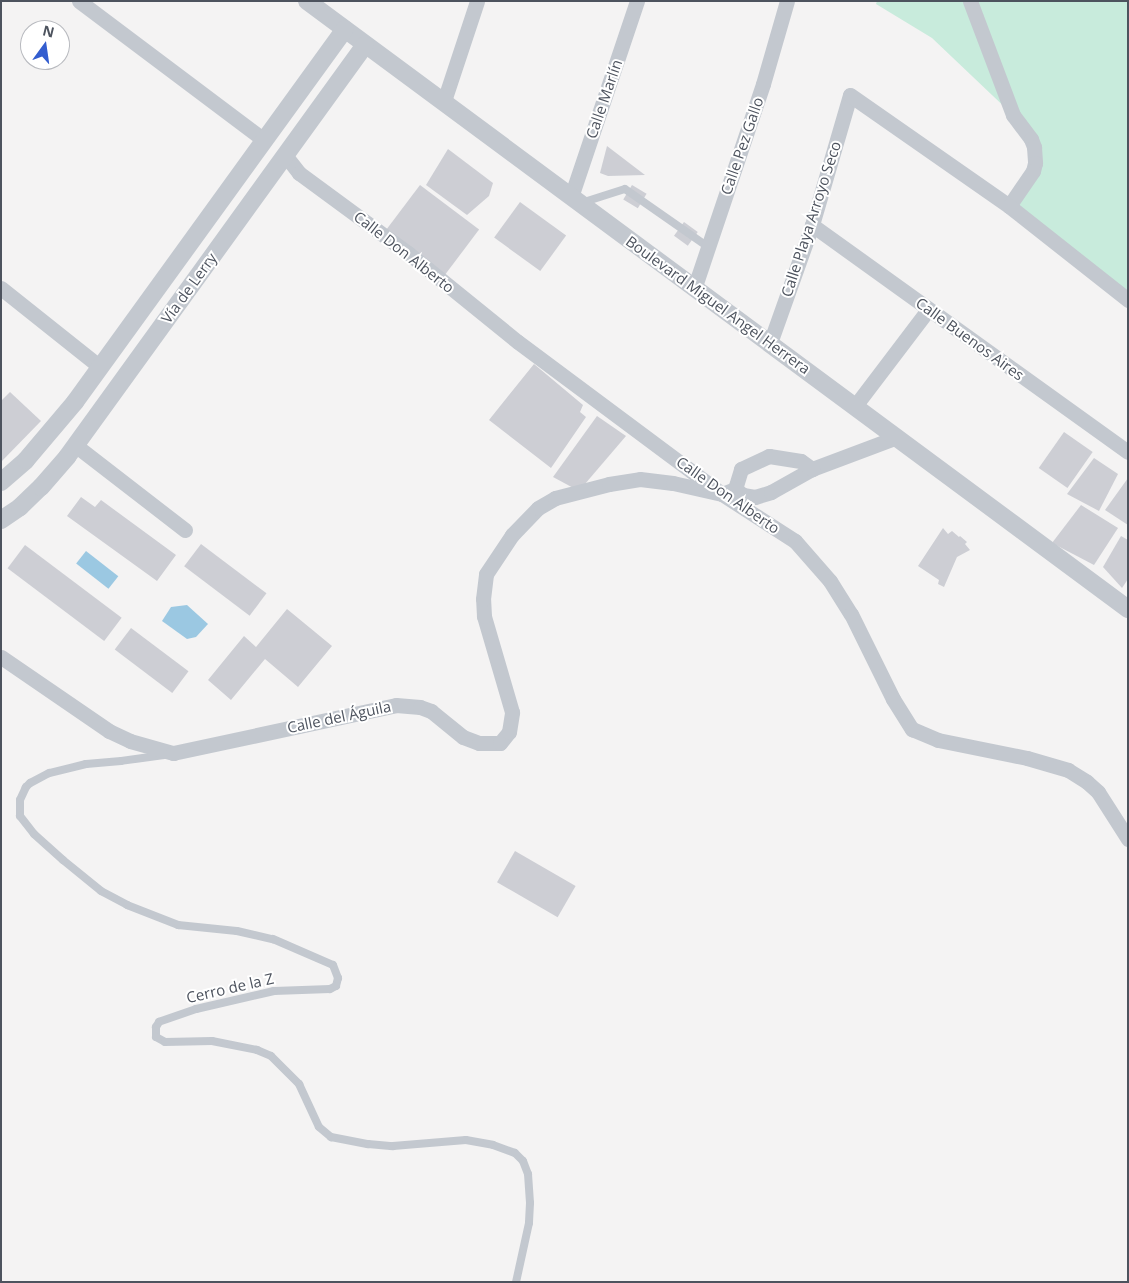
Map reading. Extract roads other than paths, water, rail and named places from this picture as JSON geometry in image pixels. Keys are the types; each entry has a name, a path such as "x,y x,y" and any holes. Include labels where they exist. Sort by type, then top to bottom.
{"street":[{"path":"79,1 264,140"},
{"name":"Boulevard Miguel Angel Herrera","path":"307,1 1128,609"},
{"path":"444,101 477,1"},
{"name":"Calle Marlín","path":"575,200 637,1"},
{"name":"Calle Pez Gallo","path":"694,289 763,84 787,1"},
{"path":"970,1 1013,115 1031,139 1034,147 1035,163 1033,171 1009,206 1128,300"},
{"name":"Vía de Lerry","path":"1,482 26,460 76,402 345,29"},
{"name":"Vía de Lerry","path":"1,520 20,507 41,487 75,445 365,45"},
{"name":"Calle Playa Arroyo Seco","path":"770,343 812,225 850,95 1009,206"},
{"name":"Calle Don Alberto","path":"285,155 299,173 408,253 518,342 728,491 795,541 830,581 851,614 893,699 912,729 938,740 1027,758 1068,770 1087,782 1098,792 1128,839"},
{"name":"Calle Buenos Aires","path":"812,225 1128,452"},
{"path":"1,288 100,367"},
{"path":"855,406 928,310"},
{"path":"76,402 95,417"},
{"name":"Calle del Águila","path":"1,656 109,732 130,741 173,753 396,705 420,707 431,711 463,737 479,743 500,743 509,732 512,712 484,616 482,599 486,574 512,535 538,508 555,498 609,484 640,479 728,491 755,497 771,492 812,469 897,437"},
{"path":"75,445 186,530"},
{"path":"728,491 741,469 769,456 801,461 812,469"}],"lane":[{"path":"575,200 626,189 708,247"},
{"name":"Cerro de la Z","path":"173,753 121,762 86,764 49,773 26,787 20,800 20,816 34,834 63,860 101,891 120,902 178,925 254,934 292,946 333,966 338,980 334,988 325,990 274,990 196,1009 159,1022 155,1031 156,1037 165,1042 212,1041 257,1050 272,1056 299,1084 319,1127 332,1137 368,1144 393,1146 466,1140 493,1145 515,1153 523,1161 528,1174 530,1203 529,1223 516,1282"}],"water":[{"path":"86,551 118,576 108,589 76,564"},
{"path":"187,605 208,624 196,637 187,639 162,621 171,607"}]}
